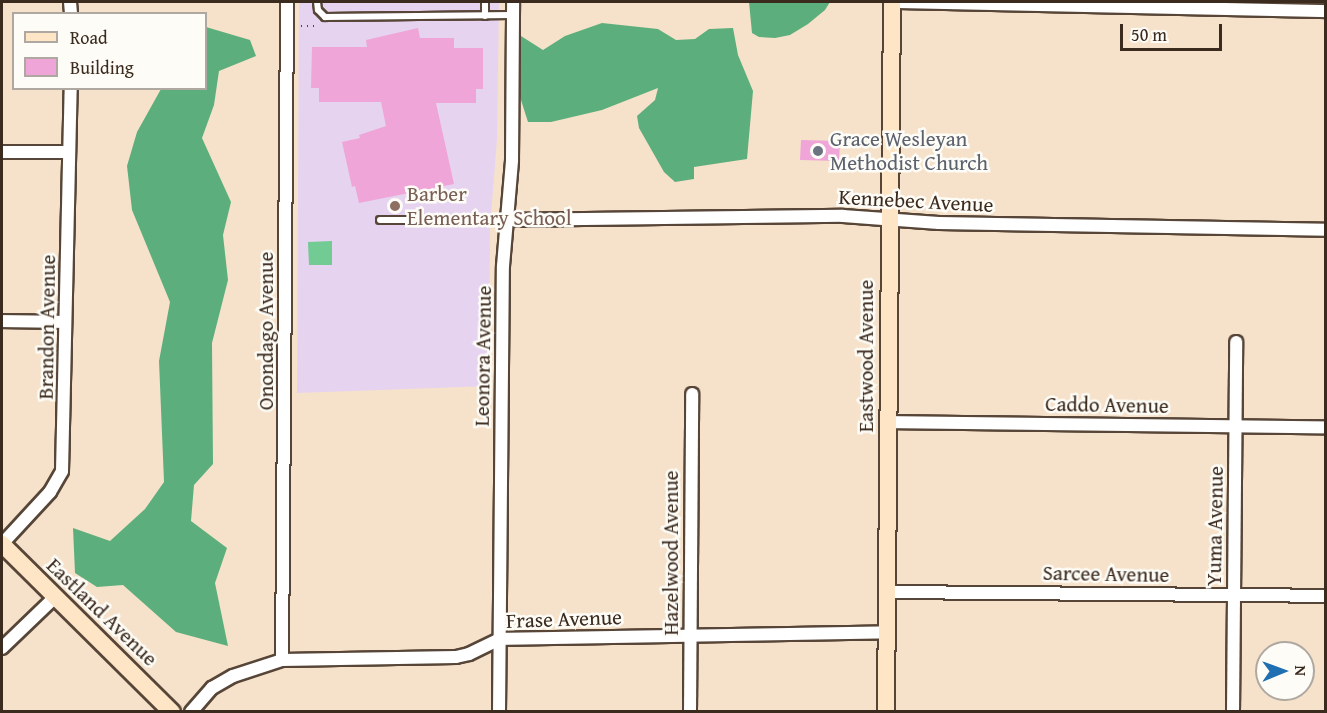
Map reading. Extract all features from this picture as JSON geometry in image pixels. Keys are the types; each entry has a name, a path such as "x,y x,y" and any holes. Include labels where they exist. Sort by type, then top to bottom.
{"street":[{"name":"Onondago Avenue","path":"282,660 287,2"},
{"name":"Leonora Avenue","path":"499,711 505,220 512,160 513,2"},
{"path":"892,2 1326,11"},
{"name":"Eastwood Avenue","path":"886,711 892,2"},
{"name":"Brandon Avenue","path":"2,544 50,492 62,471 71,90"},
{"path":"2,152 69,152"},
{"name":"Kennebec Avenue","path":"505,220 843,216 939,224 1326,230"},
{"path":"2,321 65,322"},
{"name":"Yuma Avenue","path":"1233,711 1236,342"},
{"name":"Hazelwood Avenue","path":"690,711 692,394"},
{"name":"Caddo Avenue","path":"888,422 1326,427"},
{"name":"Eastland Avenue","path":"2,544 54,598 172,711"},
{"name":"Sarcee Avenue","path":"886,591 1326,596"},
{"path":"2,648 54,598"},
{"name":"Frase Avenue","path":"191,711 212,688 233,676 282,660 456,657 469,654 500,639 887,632"}],"lane":[{"path":"317,2 318,10 326,16 513,15"},
{"path":"485,2 485,15"},
{"path":"380,220 505,220"}],"path":[{"path":"301,26 309,26"}],"shaded area":[{"name":"Barber Elementary School","path":"299,2 499,2 497,139 490,228 489,386 297,393"}],"green space":[{"path":"749,2 830,2 825,10 808,24 790,35 775,38 759,37 752,33"},
{"path":"602,23 658,29 676,40 695,39 709,29 733,28 738,55 753,91 747,159 694,167 694,179 675,182 664,172 639,128 637,116 655,100 658,88 602,110 551,122 528,122 520,97 521,36 543,50 565,36"},
{"path":"207,27 250,40 256,56 219,71 214,105 202,138 231,202 223,235 228,280 212,343 213,464 194,485 191,521 227,548 215,583 228,646 176,632 123,585 97,587 75,573 73,528 110,541 145,509 164,482 159,361 170,302 132,210 127,166 137,132 160,90 207,90"},
{"path":"332,241 332,265 309,265 308,242"}],"building":[{"path":"418,28 420,38 454,38 454,48 483,48 483,89 476,89 476,103 436,103 454,184 359,203 355,186 352,187 342,142 360,138 359,135 386,126 381,102 319,102 319,88 311,88 312,47 367,47 366,40"},
{"path":"801,140 840,141 839,161 800,160"}],"place":[{"name":"Grace Wesleyan Methodist Church","path":"818,151"},
{"name":"Barber Elementary School","path":"395,206"}]}
